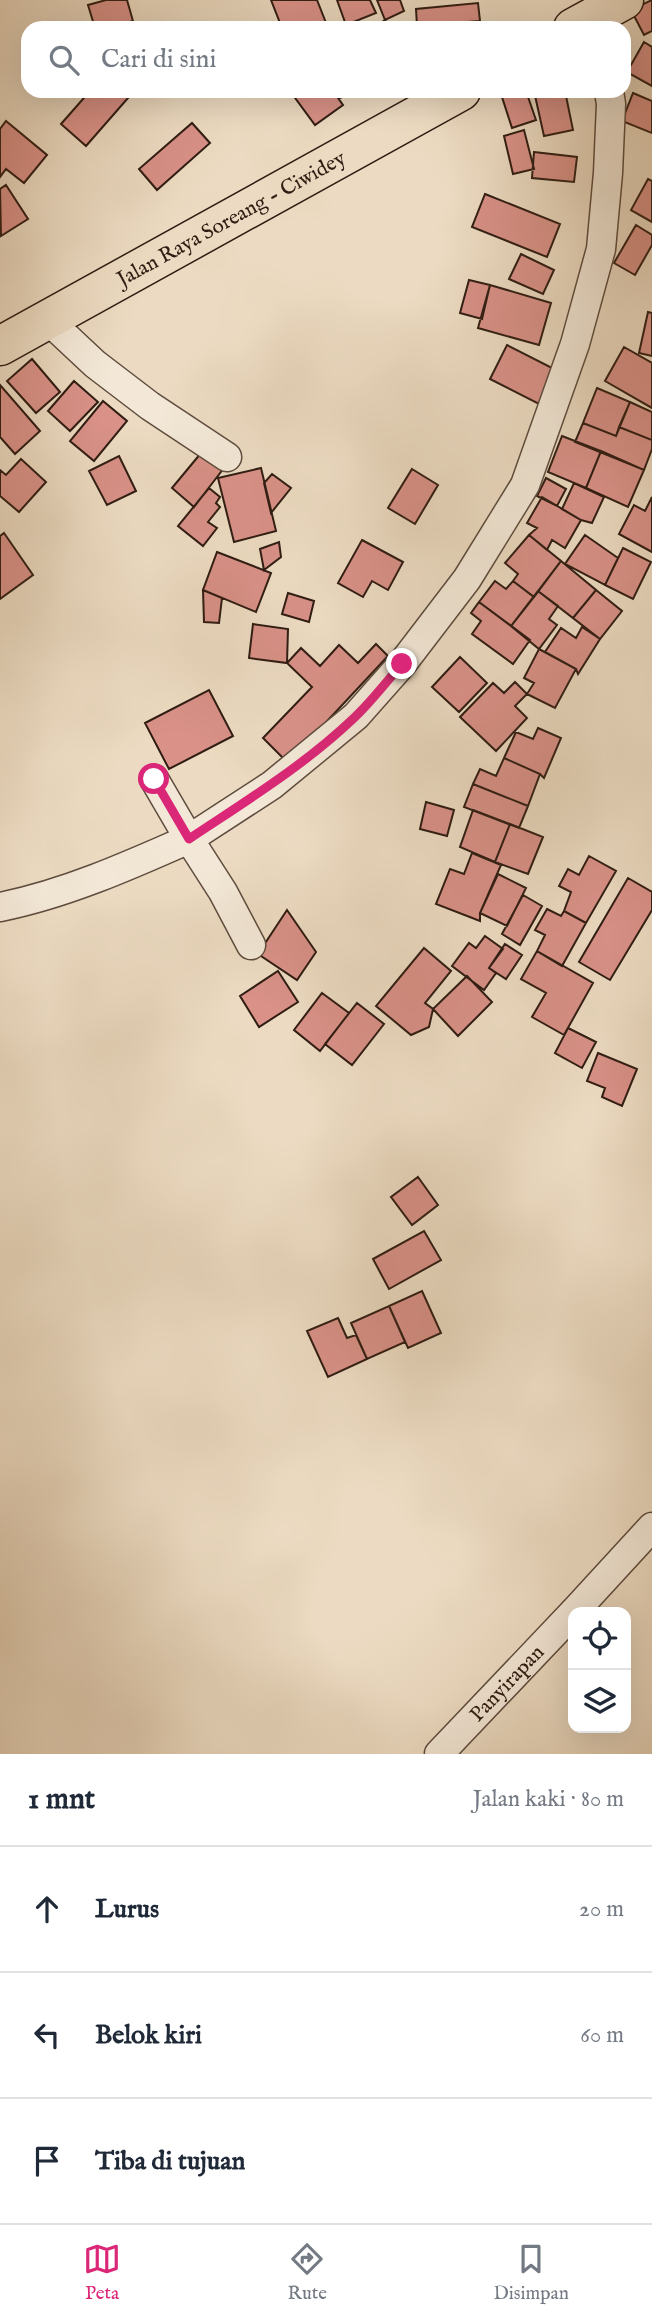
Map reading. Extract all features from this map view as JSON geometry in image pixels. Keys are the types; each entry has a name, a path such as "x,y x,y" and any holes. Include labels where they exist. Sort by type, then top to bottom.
{"highway":[{"name":"Jalan Raya Soreang - Ciwidey","path":"0,346 448,98"}],"street":[{"path":"0,906 65,889 189,839 272,785 356,716 402,664 467,579 525,485 575,344 601,249 608,173 610,98"},
{"path":"48,320 95,364 150,406 227,457"},
{"path":"154,779 223,892 251,945"},
{"name":"Panyirapan","path":"579,1607 652,1527"},
{"name":"Panyirapan","path":"439,1754 568,1619"}],"building":[{"path":"106,0 127,0 133,21 93,21 88,5"},
{"path":"271,0 317,0 325,21 279,21"},
{"path":"337,0 370,0 376,13 356,21 345,21"},
{"path":"377,0 400,0 404,11 385,20"},
{"path":"652,0 652,31 644,35 631,10"},
{"path":"478,3 480,21 417,21 416,9"},
{"path":"644,42 652,47 652,86 631,74 631,65"},
{"path":"633,93 652,101 652,133 622,121"},
{"path":"84,98 128,98 86,146 61,124"},
{"path":"295,98 338,98 343,105 315,125"},
{"path":"502,98 528,98 536,120 512,128"},
{"path":"536,98 566,98 573,130 544,136"},
{"path":"6,121 47,155 24,183 6,169 0,177 0,129"},
{"path":"192,123 210,143 157,190 139,169"},
{"path":"524,130 534,169 513,174 504,136"},
{"path":"534,152 577,157 574,182 532,178"},
{"path":"648,179 652,181 652,222 631,210"},
{"path":"6,185 28,219 1,236 0,189"},
{"path":"485,194 560,224 547,257 472,227"},
{"path":"636,225 652,235 652,245 635,275 614,263"},
{"path":"521,254 554,270 543,294 509,279"},
{"path":"469,280 490,285 482,319 460,313"},
{"path":"490,285 551,303 539,345 478,328"},
{"path":"648,312 652,313 652,356 639,353"},
{"path":"507,345 558,371 541,405 490,379"},
{"path":"624,347 652,363 652,408 605,381"},
{"path":"32,359 60,392 36,413 7,381"},
{"path":"74,381 98,402 70,431 48,411"},
{"path":"0,385 40,431 15,454 0,437"},
{"path":"597,388 630,402 616,436 583,423"},
{"path":"103,401 127,421 94,461 70,441"},
{"path":"630,402 652,412 652,440 619,427"},
{"path":"583,423 616,436 619,427 652,440 652,449 644,470 575,442"},
{"path":"562,436 601,451 586,488 548,472"},
{"path":"206,447 227,464 194,507 172,488"},
{"path":"601,451 644,470 628,507 586,488"},
{"path":"119,456 136,491 107,505 89,471"},
{"path":"21,459 46,482 19,512 0,496 0,470 6,475"},
{"path":"261,468 276,531 234,542 218,478"},
{"path":"412,469 438,485 415,524 388,508"},
{"path":"272,474 291,488 271,513 264,483"},
{"path":"546,478 566,489 557,506 537,496"},
{"path":"574,483 604,497 592,523 562,509"},
{"path":"209,488 220,497 216,503 220,507 208,522 217,528 203,546 178,526"},
{"path":"542,497 581,520 565,548 552,540 547,550 529,535 537,528 527,523"},
{"path":"652,497 652,552 619,534 634,505 645,511"},
{"path":"4,533 33,575 0,599 0,536"},
{"path":"529,535 561,561 534,597 513,581 518,574 505,563"},
{"path":"585,535 618,558 605,585 565,564"},
{"path":"362,540 403,562 388,590 372,581 363,597 338,583"},
{"path":"279,542 281,557 264,570 260,549"},
{"path":"623,548 651,562 633,599 605,585"},
{"path":"217,552 271,573 256,612 203,590"},
{"path":"561,561 596,590 573,618 538,591"},
{"path":"495,581 506,589 513,581 534,597 511,626 479,602"},
{"path":"203,590 222,598 219,623 204,622"},
{"path":"596,590 622,611 600,639 573,618"},
{"path":"538,591 558,606 549,619 557,625 539,649 511,626"},
{"path":"288,593 314,601 309,622 282,614"},
{"path":"479,602 530,640 513,664 472,634 481,621 471,613"},
{"path":"253,624 288,629 287,663 249,658"},
{"path":"582,627 600,639 578,674 576,669 545,652 561,628 576,638"},
{"path":"376,644 388,656 288,763 263,738 312,687 287,663 301,648 320,666 339,645 358,663"},
{"path":"539,649 576,669 555,708 527,694 534,683 524,678"},
{"path":"460,657 487,683 459,712 432,687"},
{"path":"515,682 527,694 515,706 527,718 496,751 460,717 493,683 504,693"},
{"path":"209,690 233,736 169,769 145,723"},
{"path":"538,728 561,738 544,778 504,758 516,732 533,739"},
{"path":"504,758 540,774 528,806 473,784 480,769 496,776"},
{"path":"473,784 528,806 519,828 464,807"},
{"path":"426,802 454,810 447,836 420,829"},
{"path":"473,810 510,824 495,862 460,847"},
{"path":"510,824 543,837 528,874 495,862"},
{"path":"472,853 501,865 480,913 480,921 436,904 450,869 464,874"},
{"path":"589,856 616,871 586,923 564,911 571,892 559,886 568,869 579,875"},
{"path":"498,874 526,888 507,926 480,913"},
{"path":"628,878 652,892 652,910 610,980 579,962"},
{"path":"523,895 542,906 520,945 502,934"},
{"path":"547,909 561,916 564,911 586,923 562,966 537,951 545,935 535,930"},
{"path":"287,910 316,952 297,980 258,954"},
{"path":"485,936 503,949 489,968 496,973 484,990 452,966 469,943 476,948"},
{"path":"505,944 522,955 506,979 489,968"},
{"path":"424,948 451,971 425,1003 433,1009 429,1027 411,1035 376,1006"},
{"path":"537,951 593,983 564,1035 532,1017 546,993 521,979"},
{"path":"278,971 298,1002 259,1027 240,996"},
{"path":"467,976 492,1002 458,1036 433,1009"},
{"path":"322,993 349,1013 320,1051 294,1030"},
{"path":"357,1003 384,1024 352,1065 325,1044"},
{"path":"568,1028 596,1042 582,1068 555,1053"},
{"path":"598,1053 637,1069 622,1106 602,1097 605,1088 587,1081"},
{"path":"418,1177 438,1205 412,1225 391,1197"},
{"path":"424,1231 441,1260 389,1289 373,1259"},
{"path":"422,1291 441,1333 408,1348 389,1306"},
{"path":"389,1306 405,1342 367,1359 351,1323"},
{"path":"338,1318 347,1338 356,1335 367,1359 328,1377 307,1331"}],"route":[{"path":"154,779 189,839 272,785 316,751 356,716 402,664"}]}
